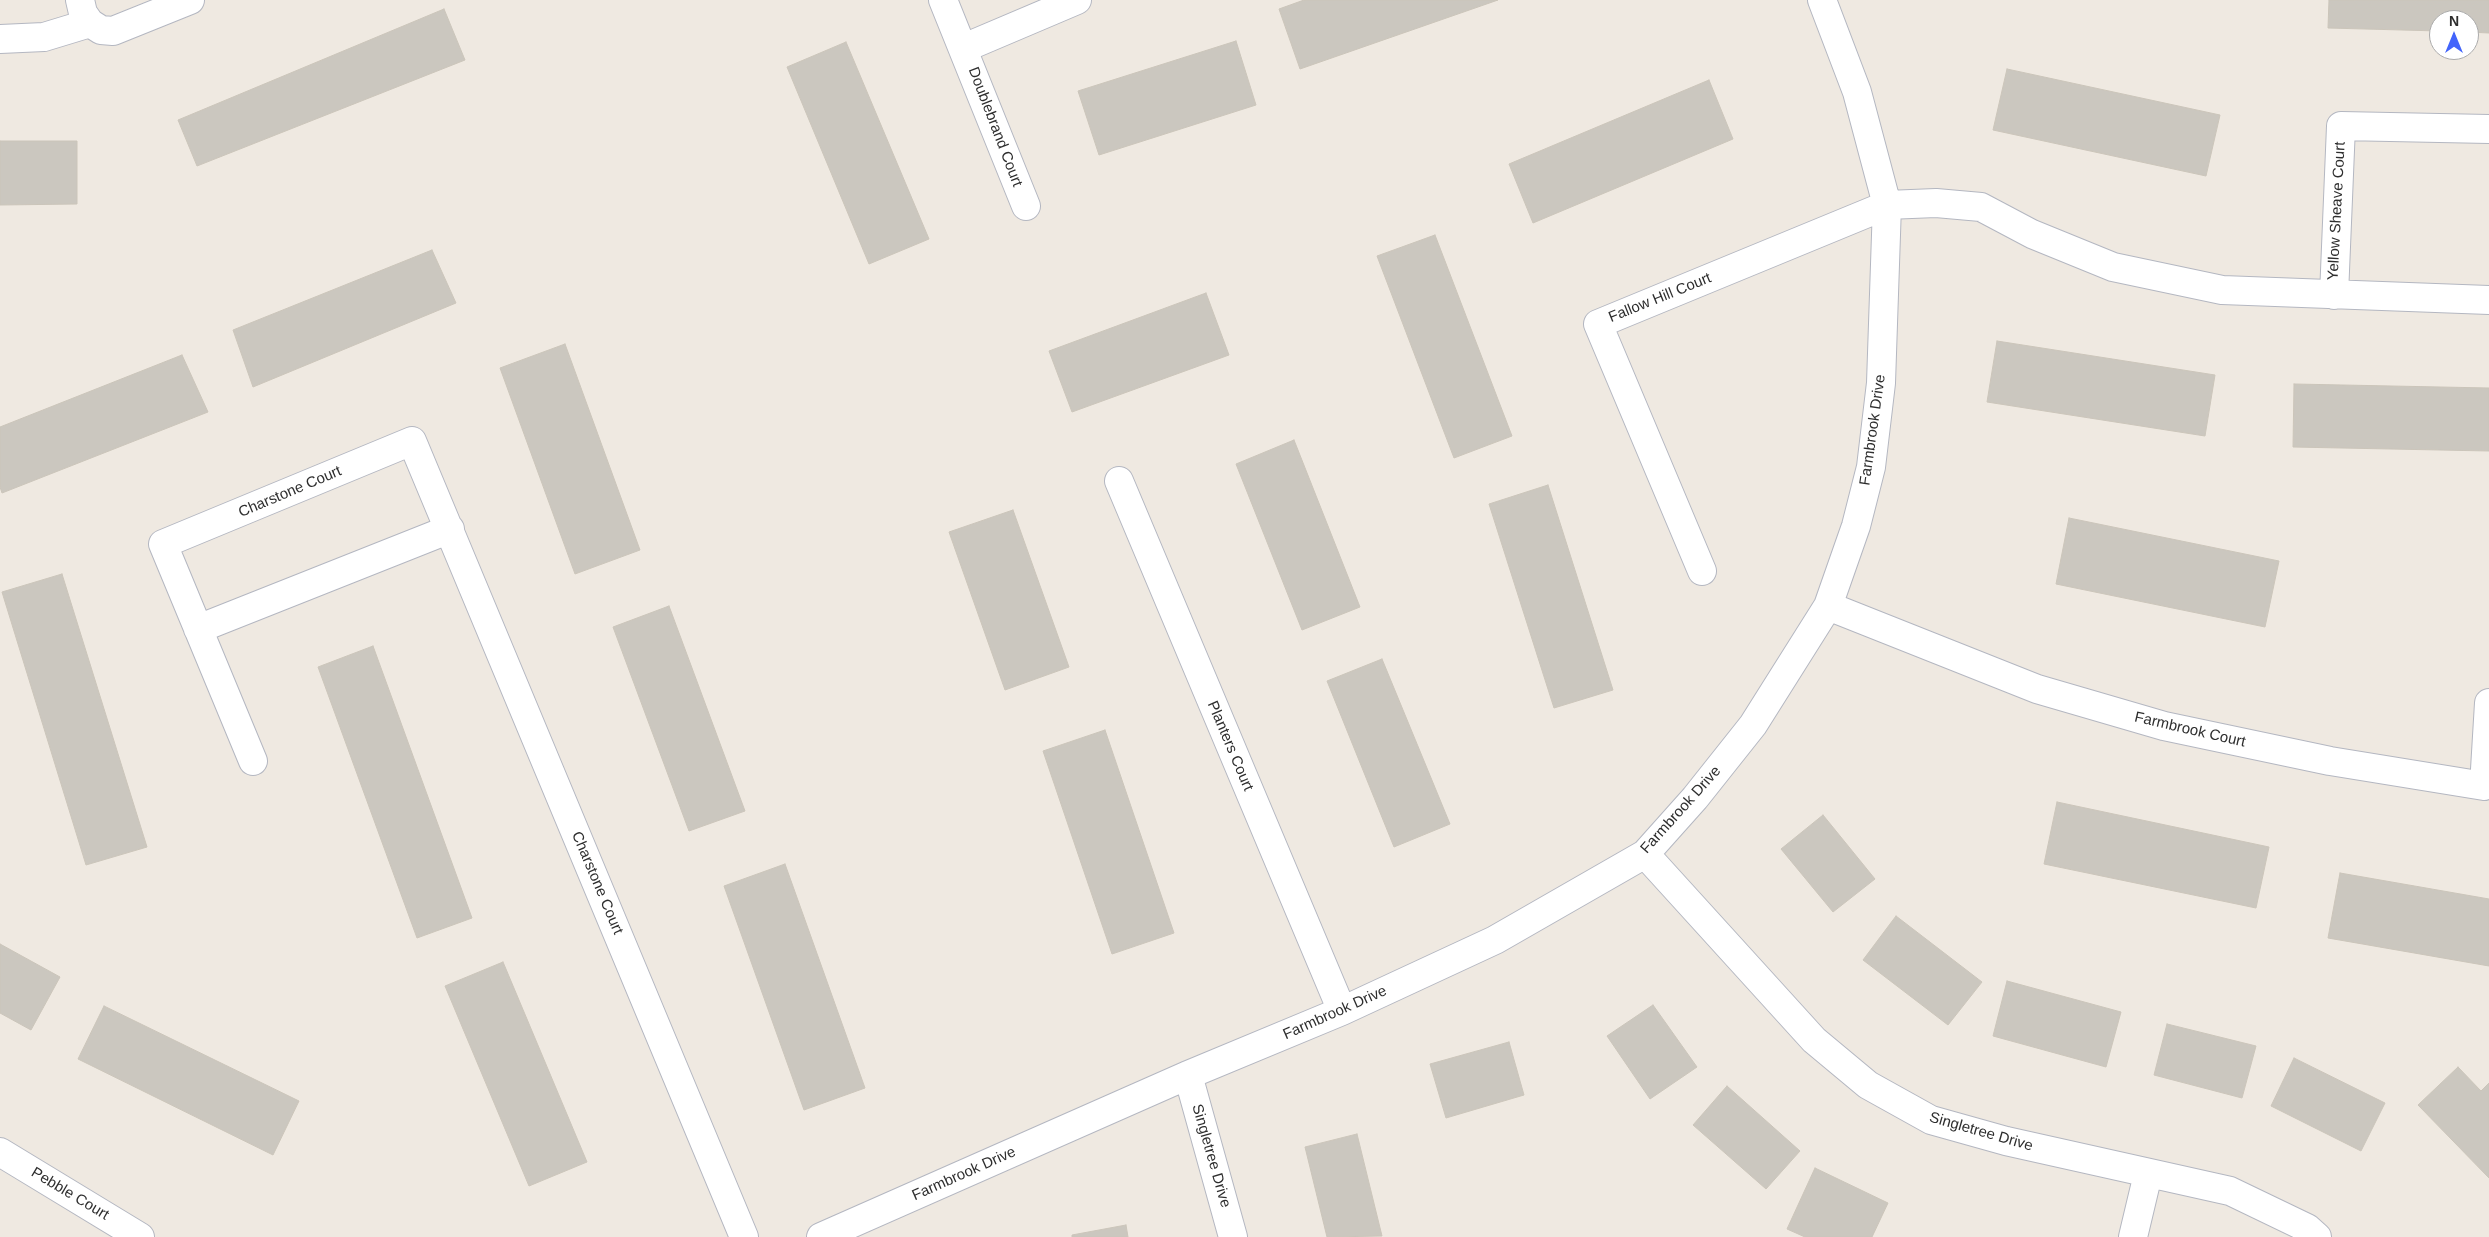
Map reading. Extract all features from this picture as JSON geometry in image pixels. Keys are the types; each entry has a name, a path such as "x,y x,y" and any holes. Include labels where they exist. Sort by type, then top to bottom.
{"street":[{"path":"0,39 44,37 85,12 101,30 113,32 190,0"},
{"name":"Doublebrand Court","path":"943,0 964,48 1026,206"},
{"name":"Doublebrand Court","path":"964,48 1077,0"},
{"name":"Farmbrook Drive","path":"821,1237 1188,1075 1342,1011 1495,940 1645,854 1695,798 1753,725 1828,606 1856,526 1871,467 1881,383 1887,205 1856,92 1822,0"},
{"name":"Yellow Sheave Court","path":"2334,295 2341,126 2489,129"},
{"name":"Yellow Sheave Court","path":"1887,205 1936,203 1981,207 2032,234 2113,267 2222,290 2489,300"},
{"name":"Fallow Hill Court","path":"1702,571 1598,324 1887,205"},
{"name":"Charstone Court","path":"253,761 163,544 412,441 744,1237"},
{"name":"Planters Court","path":"1119,481 1342,1011"},
{"path":"198,629 450,529"},
{"name":"Farmbrook Court","path":"1828,606 2037,689 2164,726 2330,761 2484,786 2489,703"},
{"name":"Singletree Drive","path":"1645,854 1814,1040 1868,1085 1931,1120 2006,1141 2230,1191 2307,1228 2317,1237"},
{"name":"Singletree Drive","path":"1188,1075 1233,1237"},
{"name":"Pebble Court","path":"0,1152 140,1237"},
{"path":"2133,1237 2148,1174"}],"building":[{"path":"1304,0 1498,0 1300,69 1279,9"},
{"path":"2329,0 2489,0 2489,33 2479,32 2479,10 2429,10 2429,31 2328,28"},
{"path":"444,9 465,60 197,166 178,120"},
{"path":"1236,41 1256,105 1099,155 1078,91"},
{"path":"846,42 929,239 869,264 787,67"},
{"path":"2007,69 2220,115 2206,176 1993,130"},
{"path":"1709,80 1733,139 1533,223 1509,164"},
{"path":"0,141 77,141 77,204 0,205"},
{"path":"1435,235 1512,436 1454,458 1377,256"},
{"path":"432,250 456,303 253,387 233,330"},
{"path":"1206,293 1229,355 1072,412 1049,351"},
{"path":"1997,341 2215,375 2205,436 1987,402"},
{"path":"565,344 640,550 575,574 500,368"},
{"path":"182,355 208,412 2,493 0,487 0,427"},
{"path":"2294,384 2489,388 2489,451 2293,447"},
{"path":"1294,440 1360,607 1302,630 1236,464"},
{"path":"1548,485 1613,690 1554,708 1489,504"},
{"path":"1013,510 1069,667 1005,690 949,532"},
{"path":"2069,518 2279,561 2265,627 2056,584"},
{"path":"62,574 147,847 86,865 2,592"},
{"path":"669,606 745,811 689,831 613,627"},
{"path":"373,646 472,918 417,938 318,667"},
{"path":"1382,659 1450,824 1394,847 1327,681"},
{"path":"1105,730 1174,933 1112,954 1043,751"},
{"path":"2057,802 2269,847 2256,908 2044,864"},
{"path":"1823,815 1875,879 1833,912 1781,849"},
{"path":"785,864 865,1088 804,1110 724,886"},
{"path":"2340,873 2489,899 2489,966 2328,938"},
{"path":"1896,916 1982,982 1948,1025 1863,960"},
{"path":"0,944 60,977 31,1030 0,1013"},
{"path":"503,962 587,1162 529,1186 445,986"},
{"path":"2007,981 2121,1012 2106,1067 1993,1036"},
{"path":"1653,1005 1697,1067 1650,1099 1607,1036"},
{"path":"104,1006 299,1101 273,1155 78,1059"},
{"path":"2167,1024 2256,1046 2242,1098 2154,1075"},
{"path":"1509,1042 1524,1095 1446,1118 1430,1064"},
{"path":"2294,1058 2385,1103 2361,1151 2271,1106"},
{"path":"2458,1067 2481,1091 2489,1083 2489,1178 2418,1105"},
{"path":"1727,1086 1800,1151 1766,1189 1693,1125"},
{"path":"1357,1134 1382,1236 1327,1237 1305,1147"},
{"path":"1815,1168 1888,1203 1872,1237 1805,1237 1787,1229"},
{"path":"1126,1225 1128,1237 1072,1237 1072,1235"}]}
